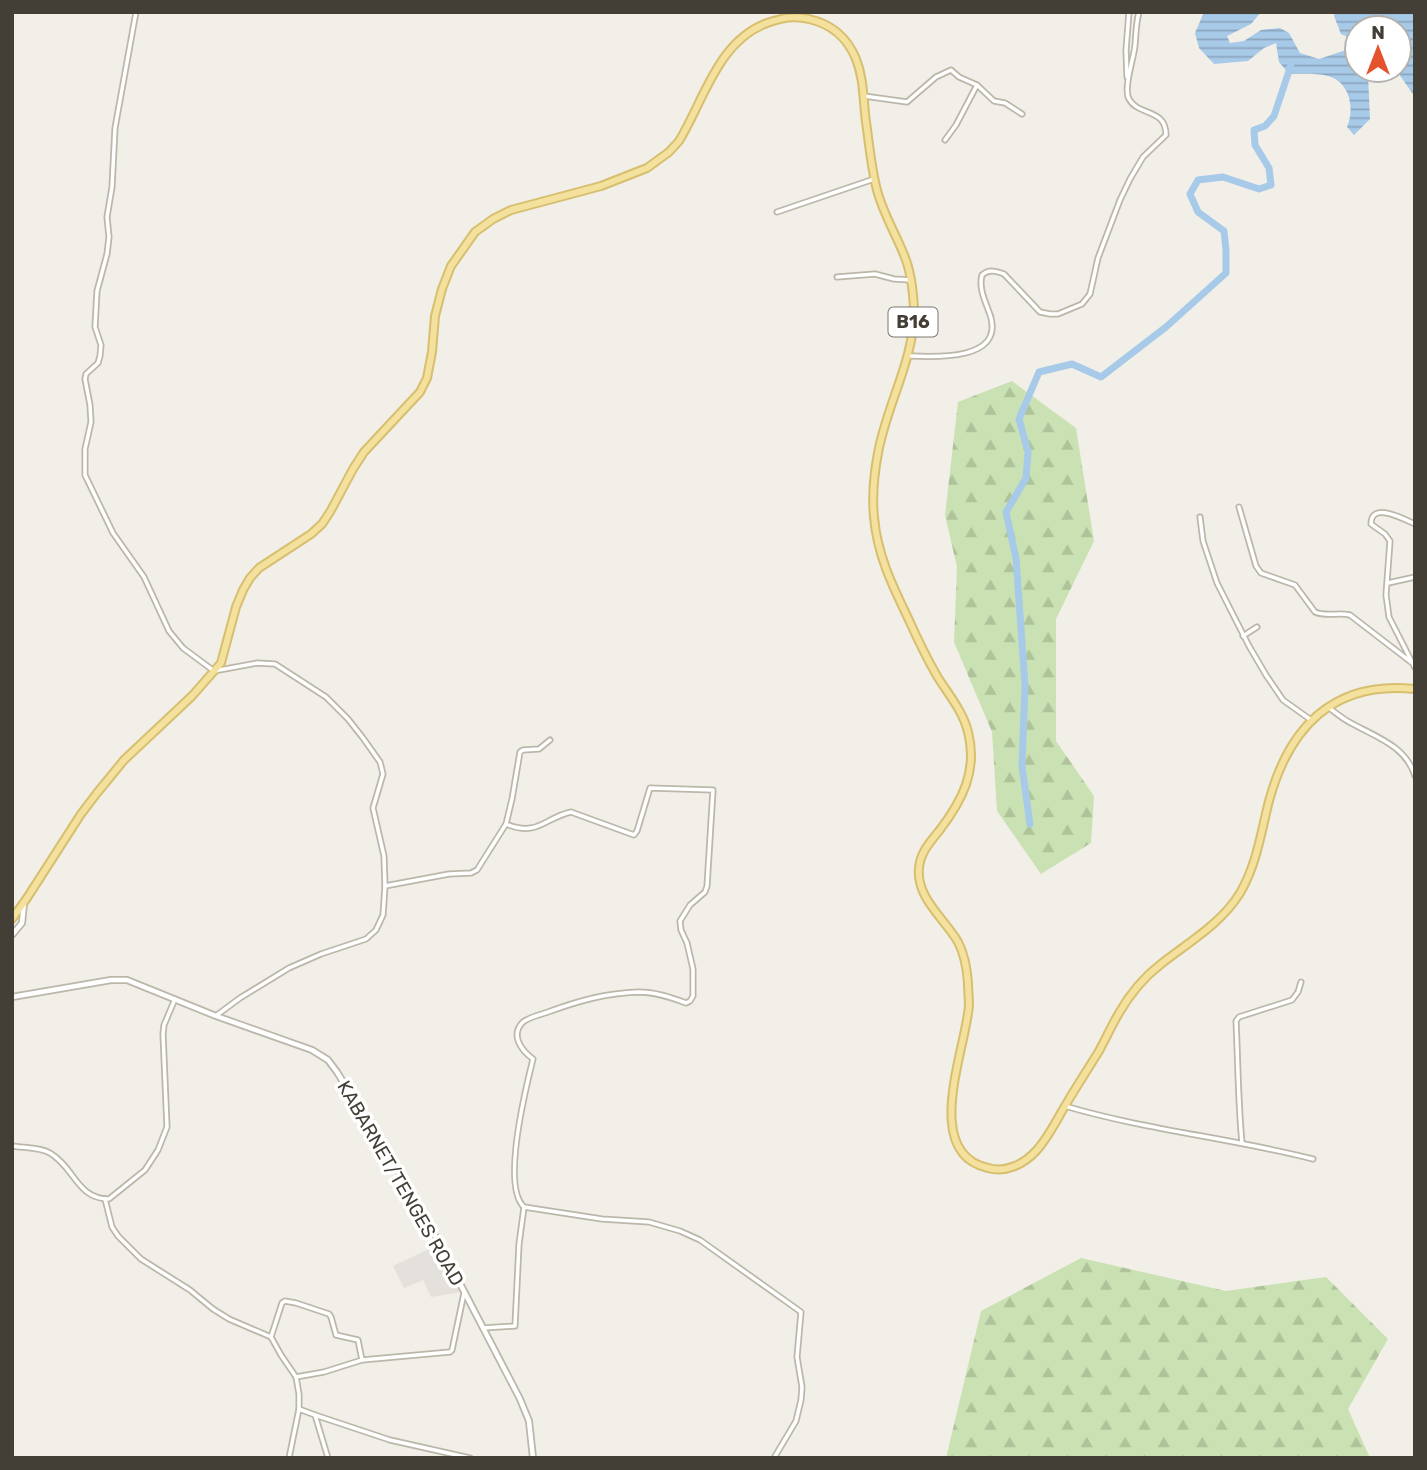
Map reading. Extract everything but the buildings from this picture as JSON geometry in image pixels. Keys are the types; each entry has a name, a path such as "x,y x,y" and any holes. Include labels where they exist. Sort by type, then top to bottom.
{"main road":[{"name":"B16","path":"12,919 103,785 124,760 176,712 221,663 236,607 250,578 322,524 364,453 420,392 427,378 435,316 442,289 451,266 475,232 492,219 511,210 601,186 647,168 659,160 680,141 725,55 746,34 784,15 797,15 819,22 839,33 849,45 859,66 874,179 880,202 904,254 911,280 914,310 909,356 878,451 873,511 879,548 892,586 926,656 957,706 968,730 971,762 969,779 963,795 921,856 918,869 920,886 925,896 958,942 965,959 968,978 969,1005 951,1116 951,1128 962,1153 974,1163 1001,1170 1015,1167 1036,1151 1118,1015 1138,987 1160,964 1220,918 1240,892 1258,850 1269,801 1282,764 1289,748 1311,720 1327,707 1364,691 1415,689"}],"street":[{"path":"136,12 115,128 112,187 107,217 107,254 97,291 94,327 101,345 100,356 98,363 86,374 85,379 90,414 85,449 85,475 113,533 144,577 169,631 183,648 214,671 257,663 275,664 326,697 348,719 380,762 383,774 373,807 384,856 385,886 383,915 376,930 366,939 289,968 216,1016"},
{"path":"1128,83 1126,50 1129,12"},
{"path":"909,356 959,355 975,350 987,342 992,321 980,285 982,275 986,272 997,271 1004,274 1035,309 1045,313 1065,312 1087,299 1098,258 1130,179 1143,157 1167,135 1161,119 1129,100 1127,91 1139,12"},
{"path":"864,96 906,103 936,77 950,70 959,78 977,85 993,102 1005,103 1022,114"},
{"path":"946,140 977,85"},
{"path":"777,212 874,179"},
{"path":"837,278 875,274 911,280"},
{"path":"1239,507 1256,566 1261,573 1295,585 1319,614 1350,615 1411,662"},
{"path":"1415,524 1385,512 1376,513 1371,519 1371,524 1390,541 1386,595 1389,617 1415,668"},
{"path":"1200,517 1201,533 1213,573 1243,636 1277,692 1289,705 1311,720"},
{"path":"1388,583 1415,577"},
{"path":"1243,636 1257,627"},
{"path":"1327,707 1375,734 1401,753 1409,761 1415,776"},
{"path":"385,886 473,872 482,864 506,824 520,752 539,749 550,740"},
{"path":"506,824 516,829 531,828 571,812 632,836 637,831 650,788 713,790 707,886 680,921 693,969 693,996 686,1003 651,993 600,996 577,1001 526,1020 518,1029 517,1037 524,1052 533,1059 518,1128 514,1164 516,1194 524,1206 602,1219 649,1222 680,1231 700,1240 801,1312 797,1357 803,1387 801,1400 796,1421 774,1458"},
{"path":"12,935 22,923 24,903"},
{"name":"KABARNET/TENGES ROAD","path":"12,997 118,980 136,982 216,1016 304,1047 328,1060 440,1244 526,1412 533,1442 533,1458"},
{"path":"1242,1143 1236,1021 1239,1017 1292,1000 1298,992 1300,982"},
{"path":"12,1146 48,1151 61,1161 86,1192 95,1198 112,1197 145,1170 158,1150 167,1127 163,1030 175,999"},
{"path":"1065,1106 1313,1159"},
{"path":"104,1199 112,1227 141,1259 190,1290 213,1309 271,1338 296,1377 299,1394 299,1409 289,1458"},
{"path":"483,1328 515,1326 519,1244 524,1206"},
{"path":"296,1377 324,1372 362,1360 450,1352 464,1293"},
{"path":"271,1338 282,1303 296,1303 329,1314 336,1335 358,1340 362,1360"},
{"path":"299,1409 390,1440 470,1458"},
{"path":"315,1415 328,1458"}],"shaded area":[{"path":"435,1246 462,1292 431,1297 423,1280 404,1288 393,1266"}],"green space":[{"path":"1012,381 1076,428 1094,541 1056,619 1056,741 1094,796 1091,843 1041,874 997,811 992,732 954,642 957,567 945,515 958,402"},
{"path":"1081,1258 1226,1291 1326,1277 1388,1339 1348,1409 1370,1458 946,1458 981,1311"}],"water":[{"path":"1204,12 1261,12 1251,24 1227,36 1230,43 1244,41 1261,30 1280,28 1289,33 1300,53 1319,59 1343,51 1343,84 1368,84 1370,119 1354,135 1347,127 1350,104 1341,84 1323,75 1289,74 1279,62 1276,43 1264,48 1248,61 1214,64 1199,48 1195,33"},
{"path":"1335,12 1415,12 1415,97 1406,84 1413,84 1413,14 1343,14 1343,35 1334,16"}],"waterway":[{"path":"1030,824 1022,766 1025,685 1016,558 1006,512 1026,478 1028,452 1019,419 1039,372 1072,364 1101,377 1166,327 1226,273 1224,231 1198,212 1190,194 1198,180 1223,177 1259,189 1271,185 1269,168 1255,145 1254,130 1265,126 1274,116 1291,65"}]}
